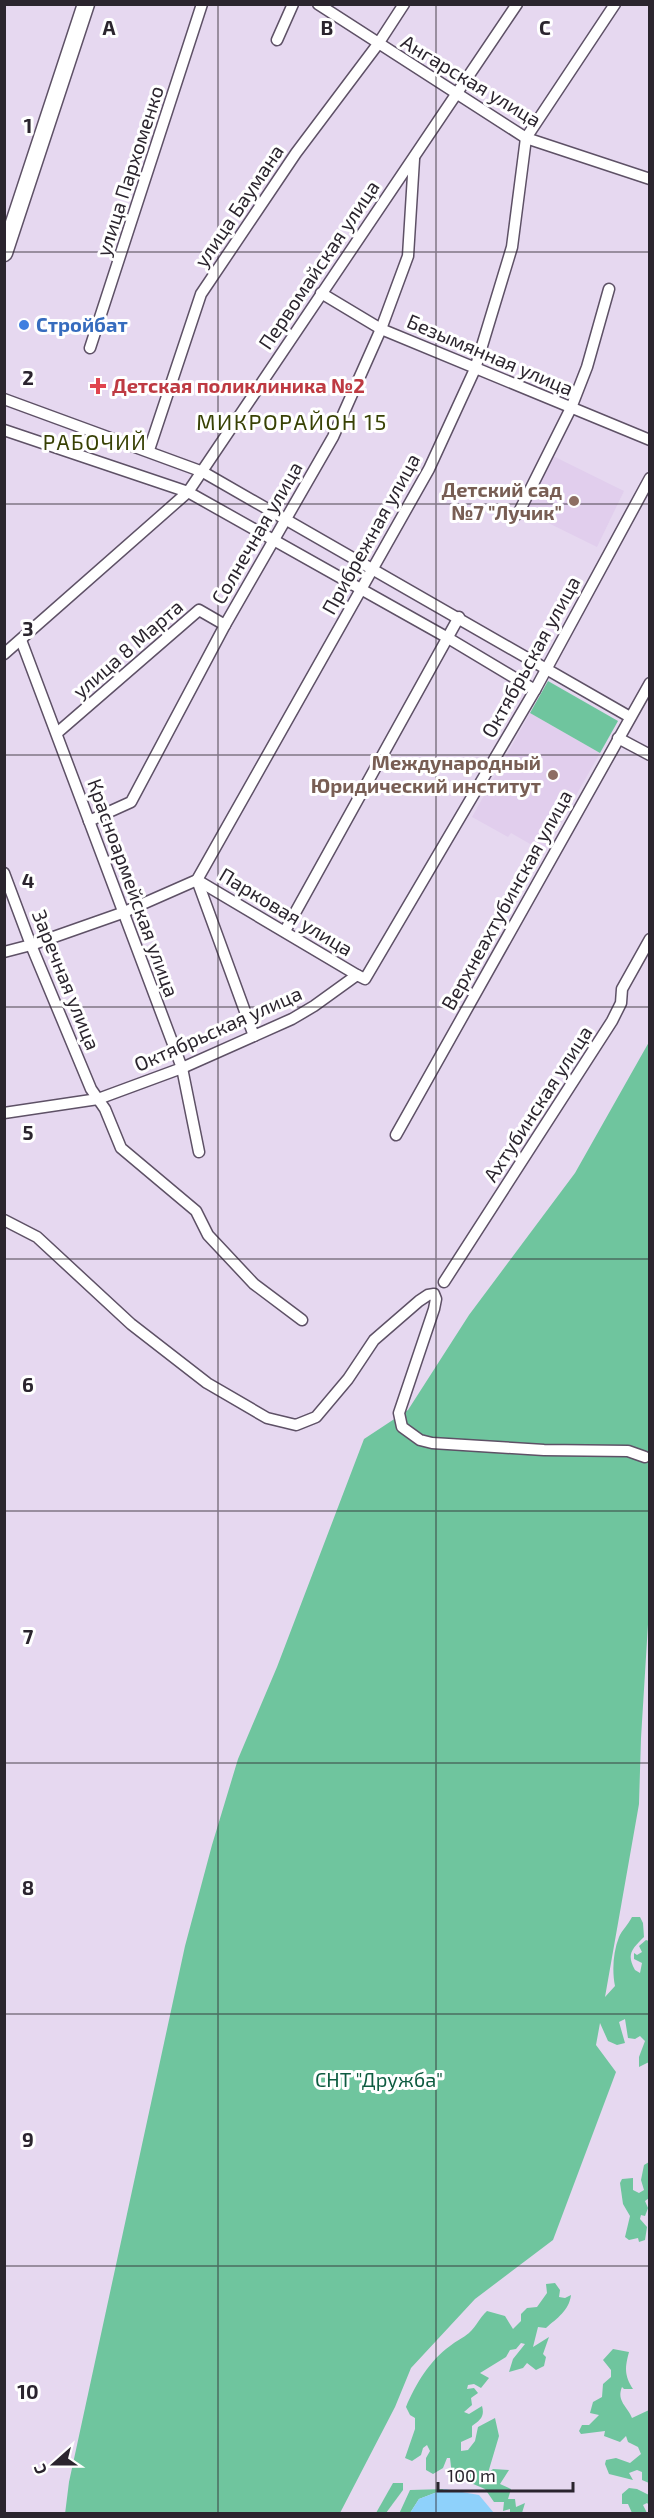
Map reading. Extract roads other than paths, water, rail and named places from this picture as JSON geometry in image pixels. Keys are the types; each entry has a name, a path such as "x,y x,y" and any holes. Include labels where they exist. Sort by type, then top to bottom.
{"main road":[{"path":"4,253 86,4"}],"street":[{"name":"улица Пархоменко","path":"90,348 202,4"},
{"path":"277,40 292,4"},
{"name":"Ангарская улица","path":"318,4 526,138 650,179"},
{"name":"улица Баумана","path":"148,450 201,294 296,153 378,44 404,4"},
{"name":"Первомайская улица","path":"4,654 188,492 517,4"},
{"name":"Прибрежная улица","path":"197,880 429,469 475,369 512,248 526,138 615,4"},
{"name":"Солнечная улица","path":"89,821 131,802 225,625 333,437 381,329 408,256 414,159"},
{"path":"518,513 571,408 587,367 609,288"},
{"name":"Безымянная улица","path":"321,293 381,329 650,440"},
{"path":"4,399 203,472 630,717"},
{"path":"4,430 188,492 448,638 535,690"},
{"name":"Октябрьская улица","path":"4,1113 98,1100 182,1068 254,1036 314,1006 357,975 365,979 535,690 650,478"},
{"name":"улица 8 Марта","path":"57,733 199,610 225,625"},
{"path":"285,931 459,617"},
{"name":"Красноармейская улица","path":"21,640 182,1068 199,1152"},
{"name":"Верхнеахтубинская улица","path":"396,1135 650,683"},
{"path":"618,738 650,755"},
{"name":"Заречная улица","path":"4,873 98,1100 105,1109 122,1148 196,1211 208,1236 254,1284 302,1320"},
{"path":"4,952 32,945 122,913 197,880 254,1036"},
{"name":"Парковая улица","path":"197,880 357,975"},
{"name":"Ахтубинская улица","path":"444,1282 612,1021 621,1002 622,989 650,939"},
{"path":"4,1220 37,1237 131,1324 207,1383 267,1418 296,1425 316,1417 348,1379 374,1340 419,1301 434,1294 436,1299 434,1309 399,1413 402,1427 420,1440 432,1443 544,1450 628,1451 645,1457"}],"water":[{"path":"445,2489 479,2495 494,2513 410,2513 419,2499"}],"place":[{"name":"Стройбат","path":"24,325"},
{"name":"Детская поликлиника №2","path":"98,386"},
{"name":"Детский сад №7 \"Лучик\"","path":"574,501"},
{"name":"Международный Юридический институт","path":"553,775"}],"district":[{"name":"МИКРОРАЙОН 15","path":"292,422"},
{"name":"РАБОЧИЙ","path":"95,443"}],"park label":[{"name":"СНТ \"Дружба\"","path":"379,2080"}]}
